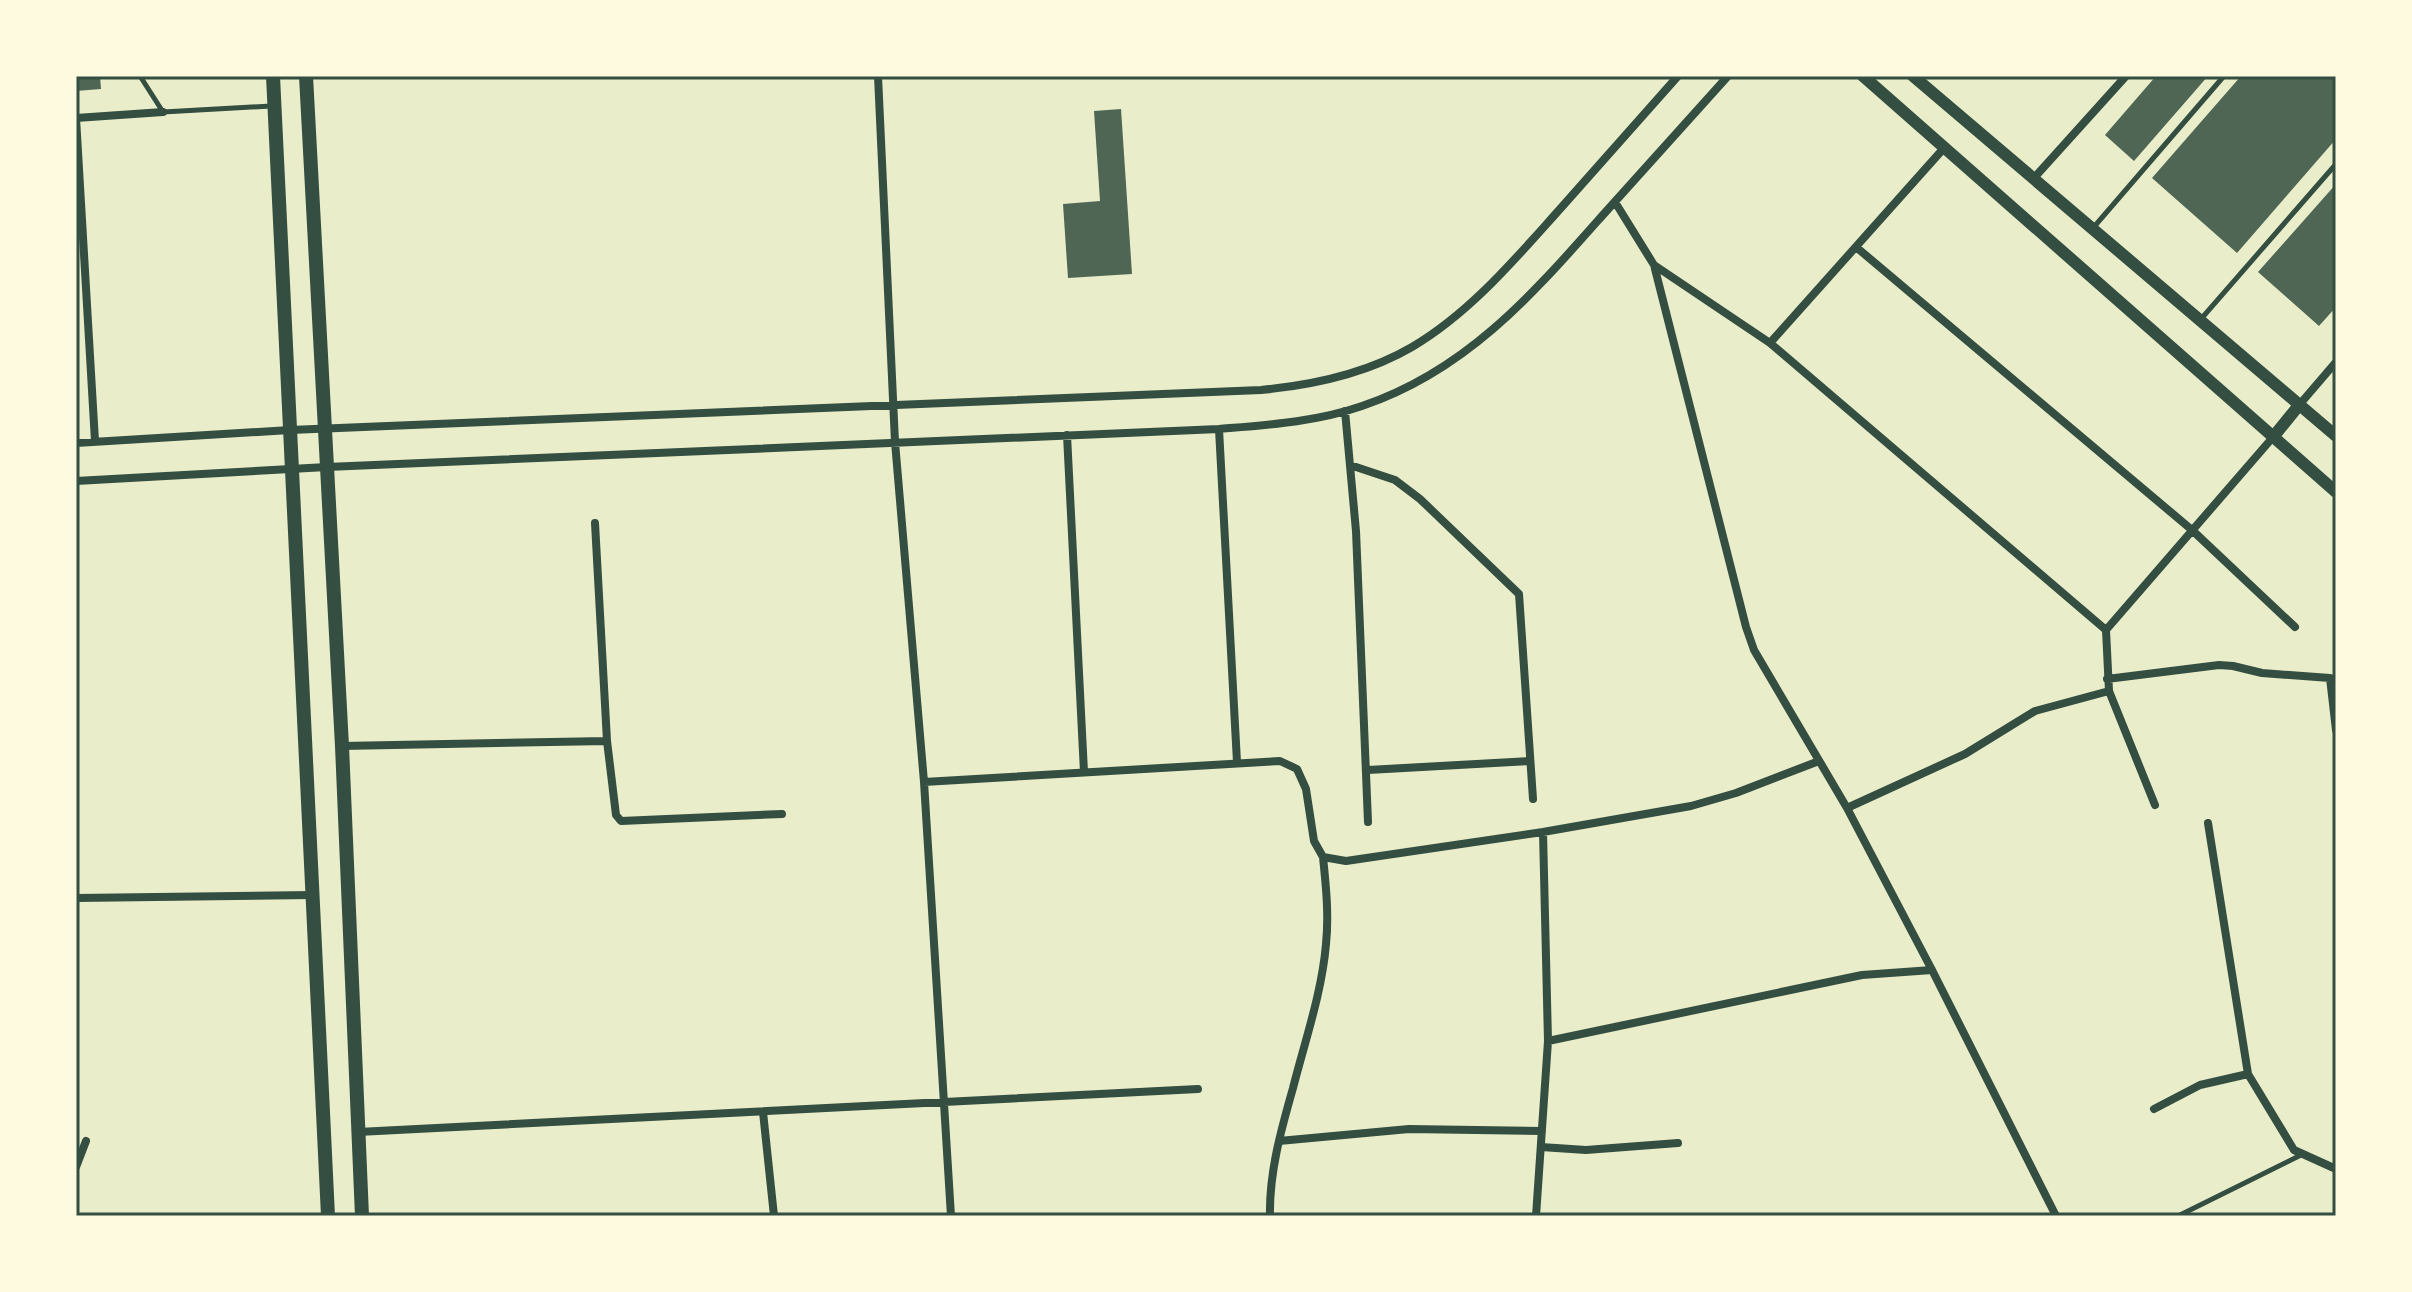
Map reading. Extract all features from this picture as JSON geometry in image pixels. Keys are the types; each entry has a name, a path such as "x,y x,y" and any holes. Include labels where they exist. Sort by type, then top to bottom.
{"main road":[{"path":"273,76 328,1216"},
{"path":"306,76 342,746 362,1216"}],"street":[{"path":"878,76 895,442 924,782 951,1216"},
{"path":"76,443 290,430 1261,390 1312,385 1359,371 1412,347 1464,309 1516,258 1678,76"},
{"path":"76,481 292,468 1219,429 1315,419 1363,406 1425,379 1490,334 1542,283 1728,76"},
{"path":"1863,76 2336,492"},
{"path":"1913,76 2336,436"},
{"path":"2033,179 2126,76"},
{"path":"95,441 76,118 163,112"},
{"path":"1770,343 1944,148"},
{"path":"1615,202 1654,265 1754,650 1847,808 2056,1216"},
{"path":"1856,247 2192,530 2295,627"},
{"path":"1654,265 1770,343 2106,630"},
{"path":"2155,805 2109,691 2106,630 2336,362"},
{"path":"1345,411 1356,531 1368,822"},
{"path":"1219,429 1237,762"},
{"path":"1067,435 1084,772"},
{"path":"1350,465 1395,480 1420,499 1519,594 1533,799"},
{"path":"595,523 607,741 616,815 621,821 782,814"},
{"path":"2107,679 2219,665 2274,674 2333,678 2336,730"},
{"path":"1847,808 1965,754 2035,711 2109,691"},
{"path":"342,746 607,741"},
{"path":"924,782 1237,762 1280,761 1297,769 1306,789 1314,841 1323,857 1327,886 1326,945 1316,997 1279,1141 1270,1216"},
{"path":"1368,770 1529,761"},
{"path":"1323,857 1346,861 1691,806 1736,793 1819,761"},
{"path":"2208,823 2248,1074 2294,1150 2336,1169"},
{"path":"1536,1216 1548,1041 1543,832"},
{"path":"76,898 312,895"},
{"path":"1548,1041 1862,975 1932,970"},
{"path":"2154,1109 2200,1085 2248,1074"},
{"path":"358,1132 1198,1089"},
{"path":"763,1112 774,1216"},
{"path":"1279,1141 1409,1129 1542,1131"},
{"path":"76,1167 86,1141"},
{"path":"1541,1147 1586,1150 1678,1143"}],"lane":[{"path":"140,76 163,112 275,106"},
{"path":"2092,229 2224,76"},
{"path":"2200,320 2336,164"},
{"path":"2178,1216 2301,1155"}],"building":[{"path":"76,76 100,76 101,89 76,91"},
{"path":"2156,76 2208,76 2134,161 2105,135"},
{"path":"2241,76 2336,76 2336,139 2237,253 2152,178"},
{"path":"1121,109 1132,274 1068,278 1063,204 1100,201 1094,111"},
{"path":"2336,184 2336,307 2319,326 2258,272"}]}
